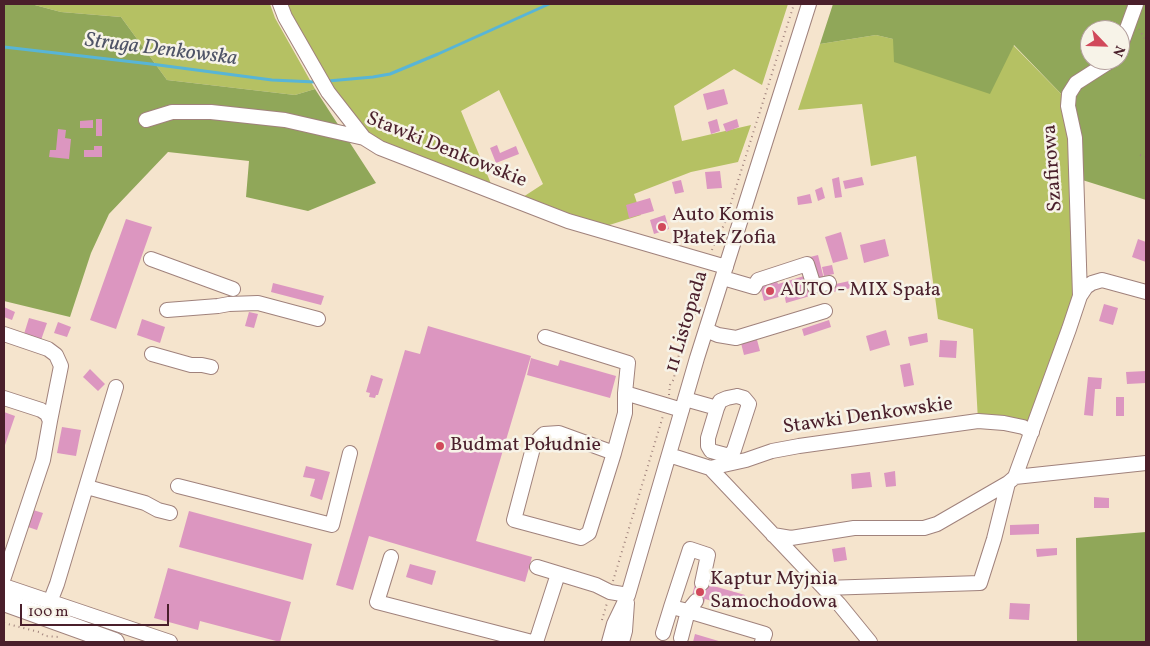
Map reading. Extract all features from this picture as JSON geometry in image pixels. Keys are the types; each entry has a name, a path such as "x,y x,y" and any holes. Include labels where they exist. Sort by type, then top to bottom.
{"main road":[{"path":"4,602 114,642"}],"street":[{"path":"280,4 285,18 328,92 364,138"},
{"name":"11 Listopada","path":"609,642 614,624 628,595 683,405 809,4"},
{"path":"1130,20 1136,4"},
{"name":"Szafirowa","path":"1080,296 1075,138 1068,106 1069,94 1076,84 1097,70"},
{"name":"Stawki Denkowskie","path":"146,120 172,112 211,112 285,120 364,138 380,148 568,221 708,263 754,287 758,280 807,264 814,286 829,283"},
{"path":"151,259 232,289"},
{"path":"824,588 980,583 1011,480 1032,432 1080,296 1086,287 1102,280 1146,292"},
{"path":"167,310 258,303 318,319"},
{"path":"706,330 736,338 825,311"},
{"path":"4,334 48,349 56,355 61,366 43,460 4,577"},
{"path":"545,337 628,363 625,413 614,453 591,528 585,537 581,538 514,520 533,448 544,434 559,433 614,453"},
{"path":"152,354 190,365 211,367"},
{"path":"50,602 87,487 116,387"},
{"path":"625,393 666,406 683,405 717,408"},
{"path":"4,398 41,410 47,414 50,421"},
{"name":"Stawki Denkowskie","path":"710,468 799,446 978,421 1004,423 1023,427 1032,432"},
{"path":"178,486 332,524 350,453"},
{"path":"669,454 710,468 839,604 870,642"},
{"path":"773,535 791,538 854,528 924,528 937,524 1011,480 1146,463"},
{"path":"87,487 145,503 158,510 170,513"},
{"path":"692,606 680,640 662,638 690,549 708,555 702,583"},
{"path":"391,557 377,602 532,642"},
{"path":"537,567 596,585 610,592 628,595"},
{"path":"536,642 558,574"},
{"path":"4,586 170,642"},
{"name":"11 Listopada","path":"622,642 625,631 628,595"},
{"path":"671,607 692,606 765,634 762,642"}],"path":[{"path":"601,625 666,406 670,385 674,379 681,347 701,298 699,290 715,242 724,225 794,4"},
{"path":"1140,155 1146,157"},
{"path":"4,623 39,632 44,636 59,637"}],"green space":[{"path":"4,4 31,4 61,12 121,17 167,80 295,95 315,89 376,183 308,211 246,197 249,161 168,152 109,214 91,253 70,317 4,301"},
{"path":"31,4 270,4 275,18 315,89 295,95 167,80 121,17 61,12"},
{"path":"280,4 788,4 762,85 734,69 674,106 682,141 751,125 738,162 691,172 634,194 641,215 603,227 523,197 543,184 499,90 461,111 494,191 364,138"},
{"path":"833,4 1146,4 1146,200 1076,178 1068,101 1014,45 990,94 894,62 893,39 876,35 820,44"},
{"path":"876,35 893,39 1013,45 1068,101 1080,296 1032,432 978,421 973,329 938,319 916,156 871,166 862,104 798,110 820,44"},
{"path":"1146,532 1146,642 1077,642 1076,538"}],"building":[{"path":"724,89 728,104 707,110 703,94"},
{"path":"96,119 102,119 102,136 96,136"},
{"path":"717,119 720,131 711,134 708,122"},
{"path":"737,119 739,127 726,132 723,124"},
{"path":"93,120 93,128 80,128 80,121"},
{"path":"58,129 66,130 65,138 71,139 69,159 49,157 50,150 56,150"},
{"path":"497,145 500,153 516,146 519,154 496,163 490,148"},
{"path":"94,146 102,146 102,157 84,157 84,150 94,150"},
{"path":"720,171 722,188 707,189 705,172"},
{"path":"839,177 842,197 835,198 832,179"},
{"path":"862,177 864,185 845,189 843,181"},
{"path":"681,180 684,192 675,194 672,182"},
{"path":"822,187 825,198 818,201 815,190"},
{"path":"810,194 812,203 798,205 797,197"},
{"path":"650,198 654,211 629,218 626,205"},
{"path":"665,215 669,229 654,234 650,220"},
{"path":"126,219 152,227 116,329 90,320"},
{"path":"841,232 848,259 833,263 825,237"},
{"path":"885,239 889,256 864,263 860,245"},
{"path":"1138,239 1146,242 1146,262 1132,257"},
{"path":"818,255 824,279 816,281 810,257"},
{"path":"832,265 834,274 824,276 822,267"},
{"path":"804,276 810,296 786,303 784,293 781,294 782,296 764,301 760,286 777,281 778,284"},
{"path":"854,280 856,287 833,292 831,285"},
{"path":"273,283 324,296 321,305 271,292"},
{"path":"1104,304 1118,308 1113,325 1099,321"},
{"path":"4,307 15,312 12,320 4,317"},
{"path":"249,312 258,314 254,328 245,326"},
{"path":"29,318 47,323 41,340 24,334"},
{"path":"142,319 165,327 160,343 137,335"},
{"path":"829,320 831,327 804,336 802,329"},
{"path":"58,322 71,327 67,337 54,333"},
{"name":"Budmat Południe","path":"428,326 531,356 476,541 532,557 525,582 369,536 353,590 336,585 405,350 420,354"},
{"path":"886,330 890,345 870,351 866,336"},
{"path":"927,333 928,342 910,346 908,337"},
{"path":"756,336 760,351 744,355 741,343"},
{"path":"940,340 957,341 956,358 939,357"},
{"path":"531,358 558,366 560,360 616,376 610,398 527,375"},
{"path":"910,363 914,385 904,387 900,365"},
{"path":"90,369 105,384 98,391 83,377"},
{"path":"1146,371 1146,383 1127,384 1126,372"},
{"path":"371,375 383,379 378,395 375,398 369,397 370,393 366,392"},
{"path":"1088,377 1102,378 1101,389 1095,389 1093,416 1084,415"},
{"path":"1116,397 1124,397 1124,416 1116,416"},
{"path":"4,412 15,416 4,448"},
{"path":"62,427 81,430 76,456 57,453"},
{"path":"306,466 330,472 322,500 310,496 315,479 303,477"},
{"path":"895,471 896,486 886,487 884,473"},
{"path":"870,472 872,487 852,489 851,474"},
{"path":"1094,497 1109,498 1109,508 1094,508"},
{"path":"33,510 43,513 37,530 28,527"},
{"path":"189,511 312,544 303,580 179,547"},
{"path":"1039,524 1039,534 1010,535 1010,525"},
{"path":"845,547 847,560 834,562 832,549"},
{"path":"1057,548 1057,555 1037,557 1036,549"},
{"path":"410,564 436,571 432,585 406,577"},
{"path":"168,568 291,602 280,642 200,621 198,630 154,618"},
{"path":"696,581 745,595 741,609 705,599 704,603 691,599"},
{"path":"1010,603 1030,604 1029,620 1009,619"},
{"path":"695,634 722,642 693,642"}],"waterway":[{"name":"Struga Denkowska","path":"328,81 390,74 549,4"},
{"name":"Struga Denkowska","path":"4,47 272,80 315,82"}],"place":[{"name":"Auto Komis Płatek Zofia","path":"662,227"},
{"name":"AUTO - MIX Spała","path":"770,291"},
{"name":"Budmat Południe","path":"440,446"},
{"name":"Kaptur Myjnia Samochodowa","path":"700,592"}]}
